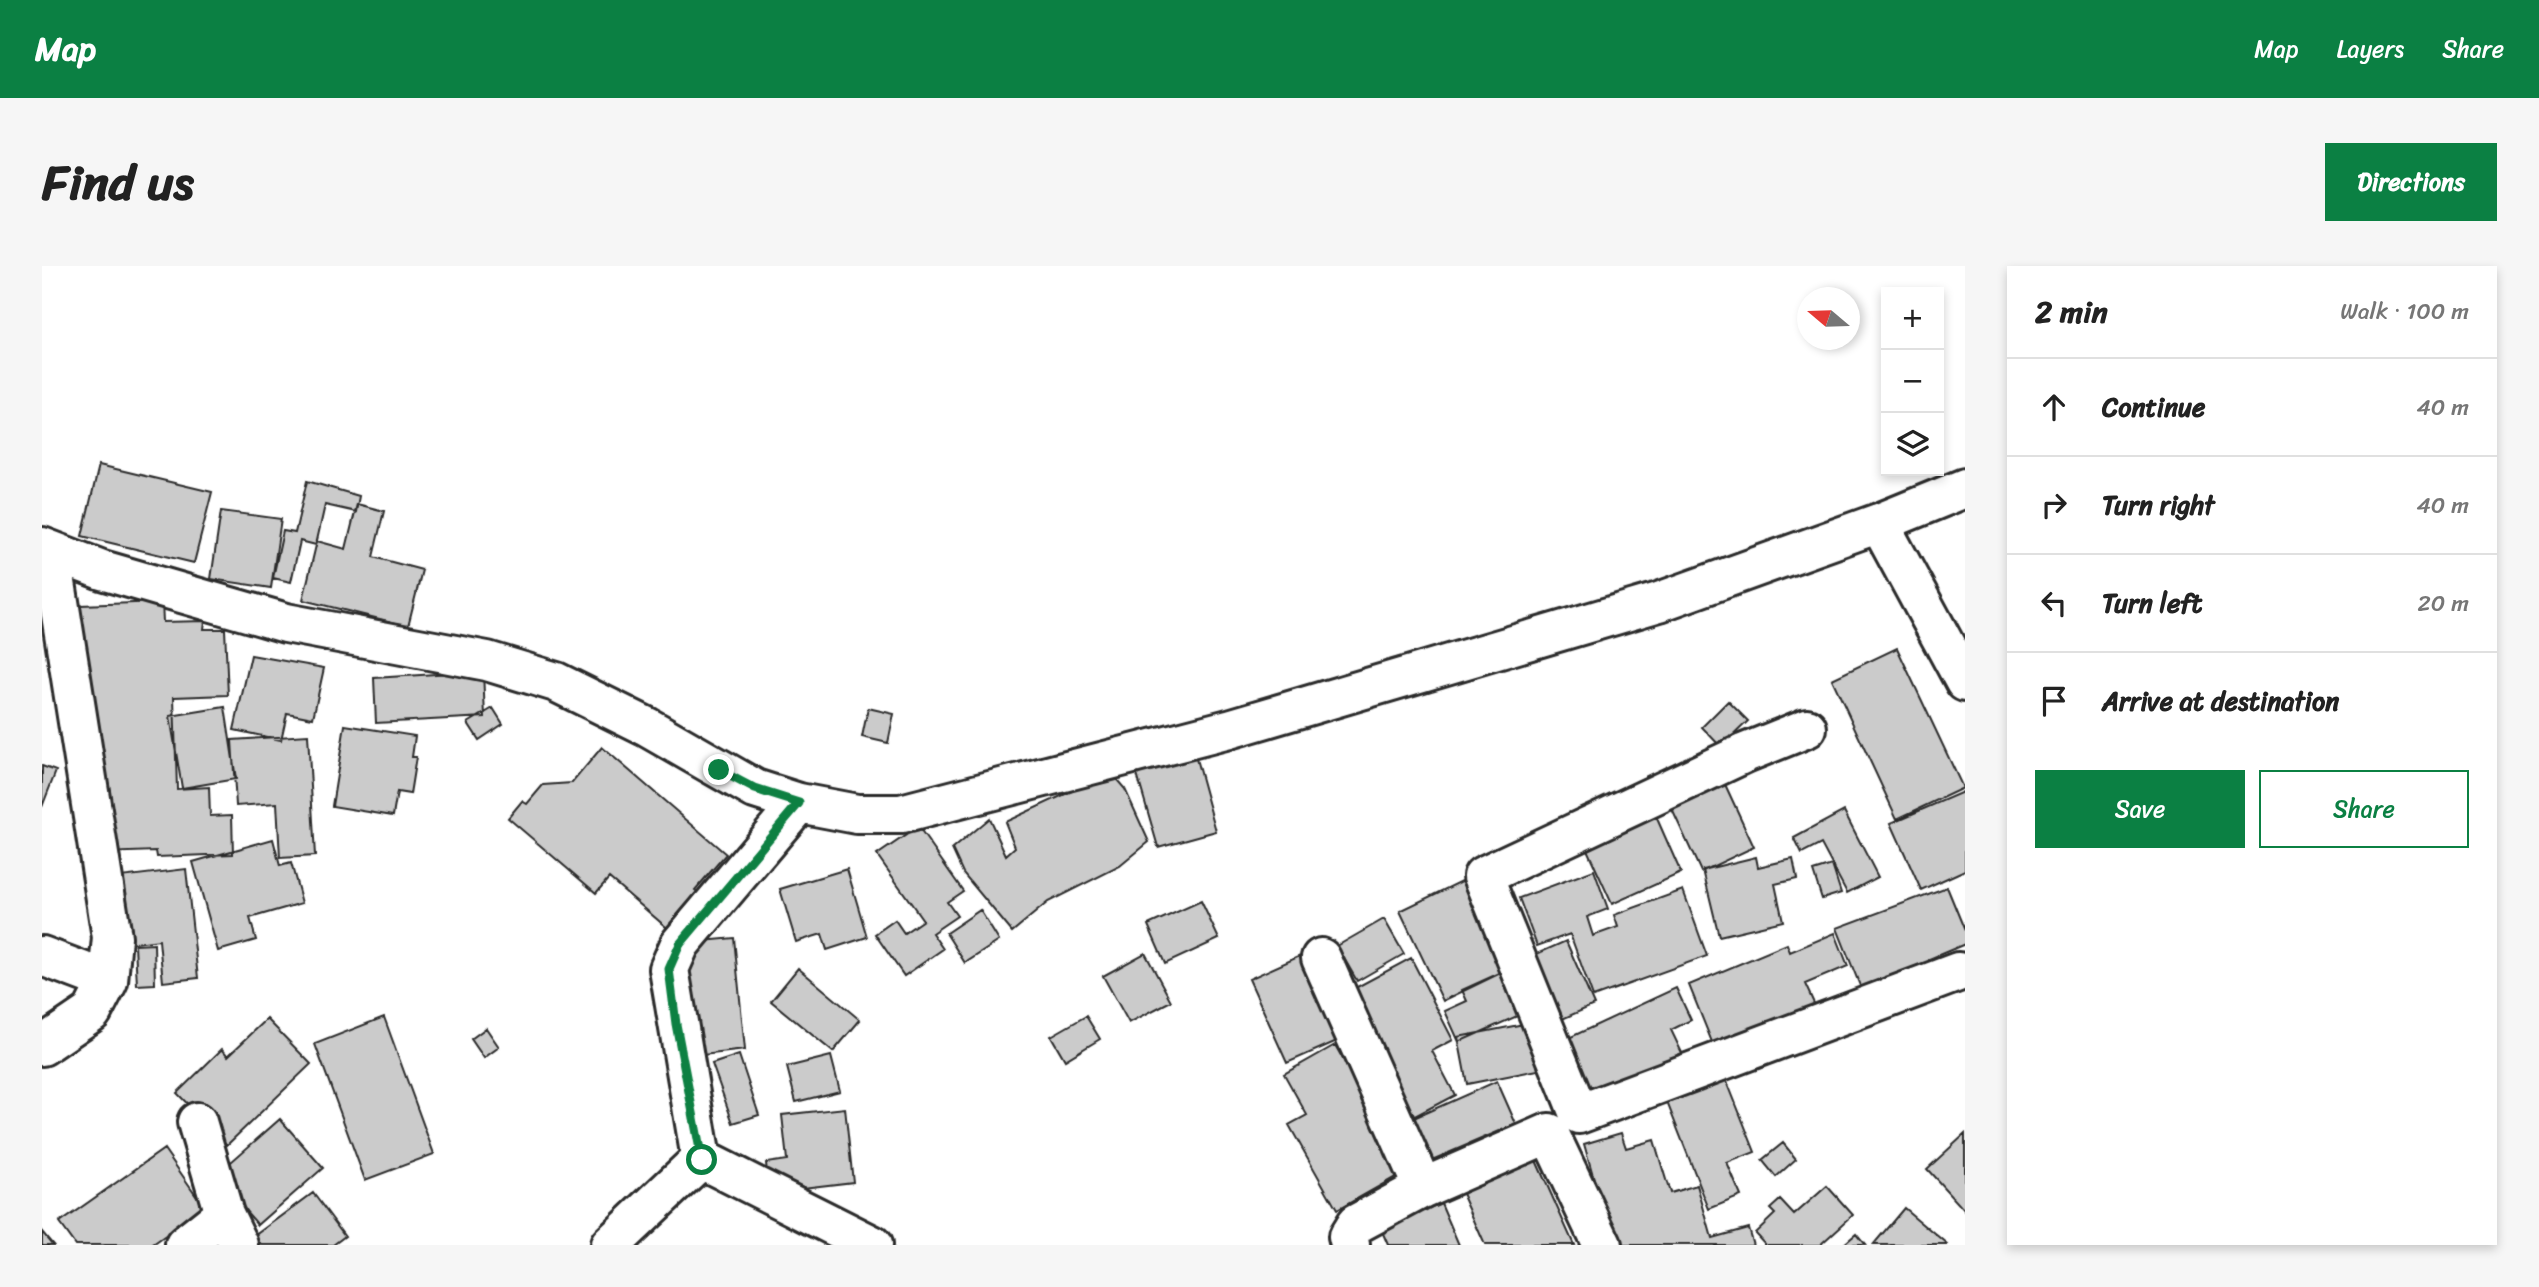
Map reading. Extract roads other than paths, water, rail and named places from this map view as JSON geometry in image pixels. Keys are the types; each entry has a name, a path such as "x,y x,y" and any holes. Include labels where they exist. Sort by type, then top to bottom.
{"street":[{"path":"47,549 102,570 286,623 487,661 556,682 647,727 755,789 799,803 857,814 901,814 1060,775 1659,602 1879,523 1965,488"},
{"path":"1879,523 1965,682"},
{"path":"42,1046 92,1012 108,981 111,925 47,549"},
{"path":"1602,1245 1483,876 1745,753 1807,728"},
{"path":"702,1160 676,1024 669,969 680,944 799,803"},
{"path":"42,956 108,981"},
{"path":"1321,958 1423,1188"},
{"path":"1350,1245 1348,1237 1356,1224 1423,1188 1564,1123 1958,972"},
{"path":"185,1245 231,1229 197,1122"},
{"path":"610,1245 702,1160"},
{"path":"702,1160 872,1245"}]}
